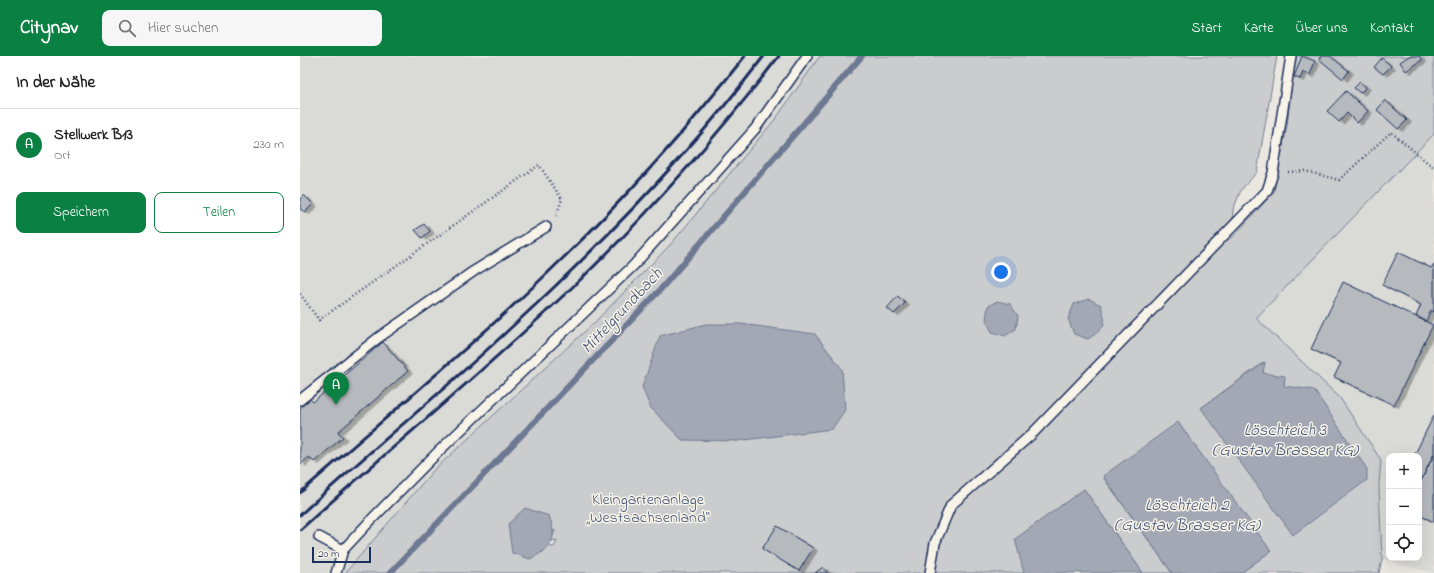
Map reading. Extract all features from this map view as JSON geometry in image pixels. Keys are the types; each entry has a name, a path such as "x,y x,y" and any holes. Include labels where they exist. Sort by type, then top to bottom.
{"lane":[{"path":"336,573 343,550 439,451 634,266 755,129 807,56"},
{"path":"930,573 935,543 951,505 1032,434 1267,191 1273,174 1291,56"},
{"path":"300,400 385,333 474,271 546,227"},
{"path":"319,536 343,550"}],"path":[{"path":"1273,174 1305,171 1340,180 1391,132 1434,168"},
{"path":"300,294 319,320 539,165 562,199 556,216 546,227"}],"shaded area":[{"path":"300,56 820,56 777,117 671,244 595,322 433,471 345,573 300,573"},
{"path":"1434,134 1434,573 1389,561 1422,561 1422,453 1386,453 1386,560 1382,559 1379,485 1381,460 1256,318"}],"green space":[{"name":"Kleingartenanlage „Westsachsenland“","path":"820,56 1277,56 1257,172 1241,190 1233,210 1231,239 1274,192 1287,126 1295,56 1434,56 1434,134 1256,318 1340,398 1381,460 1379,485 1382,559 1379,573 1241,573 1271,551 1103,477 1172,573 1143,573 1084,489 1024,573 345,573 433,471 595,322 671,244 777,117","holes":["660,336 769,436 736,441","1264,362 1263,373 1284,386 1201,408","555,530 551,541 557,540 554,547 548,546 542,553"]}],"water":[{"path":"1089,299 1101,305 1104,325 1088,339 1074,334 1068,319 1074,304"},
{"path":"997,301 1010,304 1018,316 1016,329 1005,336 992,332 986,320 988,306"},
{"path":"706,324 741,324 815,334 842,369 845,410 832,429 736,441 682,440 650,407 642,387 660,336"},
{"name":"Löschteich 3 (Gustav Brasser KG)","path":"1265,362 1263,373 1285,376 1284,386 1314,390 1367,469 1367,480 1293,535 1201,408"},
{"name":"Löschteich 2 (Gustav Brasser KG)","path":"1178,422 1271,551 1241,573 1172,573 1103,476"},
{"path":"1084,489 1143,573 1024,573 1015,539"},
{"path":"525,508 549,516 553,531 553,537 548,547 530,559 512,553 508,524"}],"building":[{"path":"1302,56 1315,61 1310,75 1303,72 1300,79 1294,77"},
{"path":"1321,56 1330,56 1349,71 1343,79 1319,59"},
{"path":"1409,56 1419,56 1422,60 1406,71 1400,62"},
{"path":"1382,58 1391,66 1383,74 1374,67"},
{"path":"1360,82 1366,87 1360,93 1354,88"},
{"path":"1346,91 1368,111 1357,123 1347,113 1339,122 1327,111"},
{"path":"1385,100 1407,120 1398,129 1377,110"},
{"path":"304,195 313,204 305,212 300,209 300,199"},
{"path":"424,224 430,231 422,238 415,230"},
{"path":"1398,252 1431,268 1434,264 1434,312 1431,310 1426,321 1416,316 1421,305 1382,285"},
{"path":"1343,282 1433,325 1394,405 1334,377 1341,363 1311,349"},
{"path":"898,296 905,303 894,314 887,308"},
{"path":"383,342 408,371 338,432 343,437 314,462 309,457 301,464 300,408 310,399 313,402"},
{"path":"1434,415 1434,454 1422,479 1422,453 1415,453"},
{"path":"1434,454 1434,522 1422,516 1422,479"},
{"path":"777,526 813,548 799,571 762,549"},
{"path":"823,567 827,573 815,573"}],"waterway":[{"name":"Mittelgrundbach","path":"390,573 660,290 862,56"}],"railway":[{"path":"300,493 497,321 585,237 656,162 745,56"},
{"path":"300,515 490,348 615,228 707,127 764,56"},
{"path":"300,530 477,375 581,279 659,199 684,171 779,56"}],"place":[{"name":"Stellwerk B13","path":"336,405"}]}
